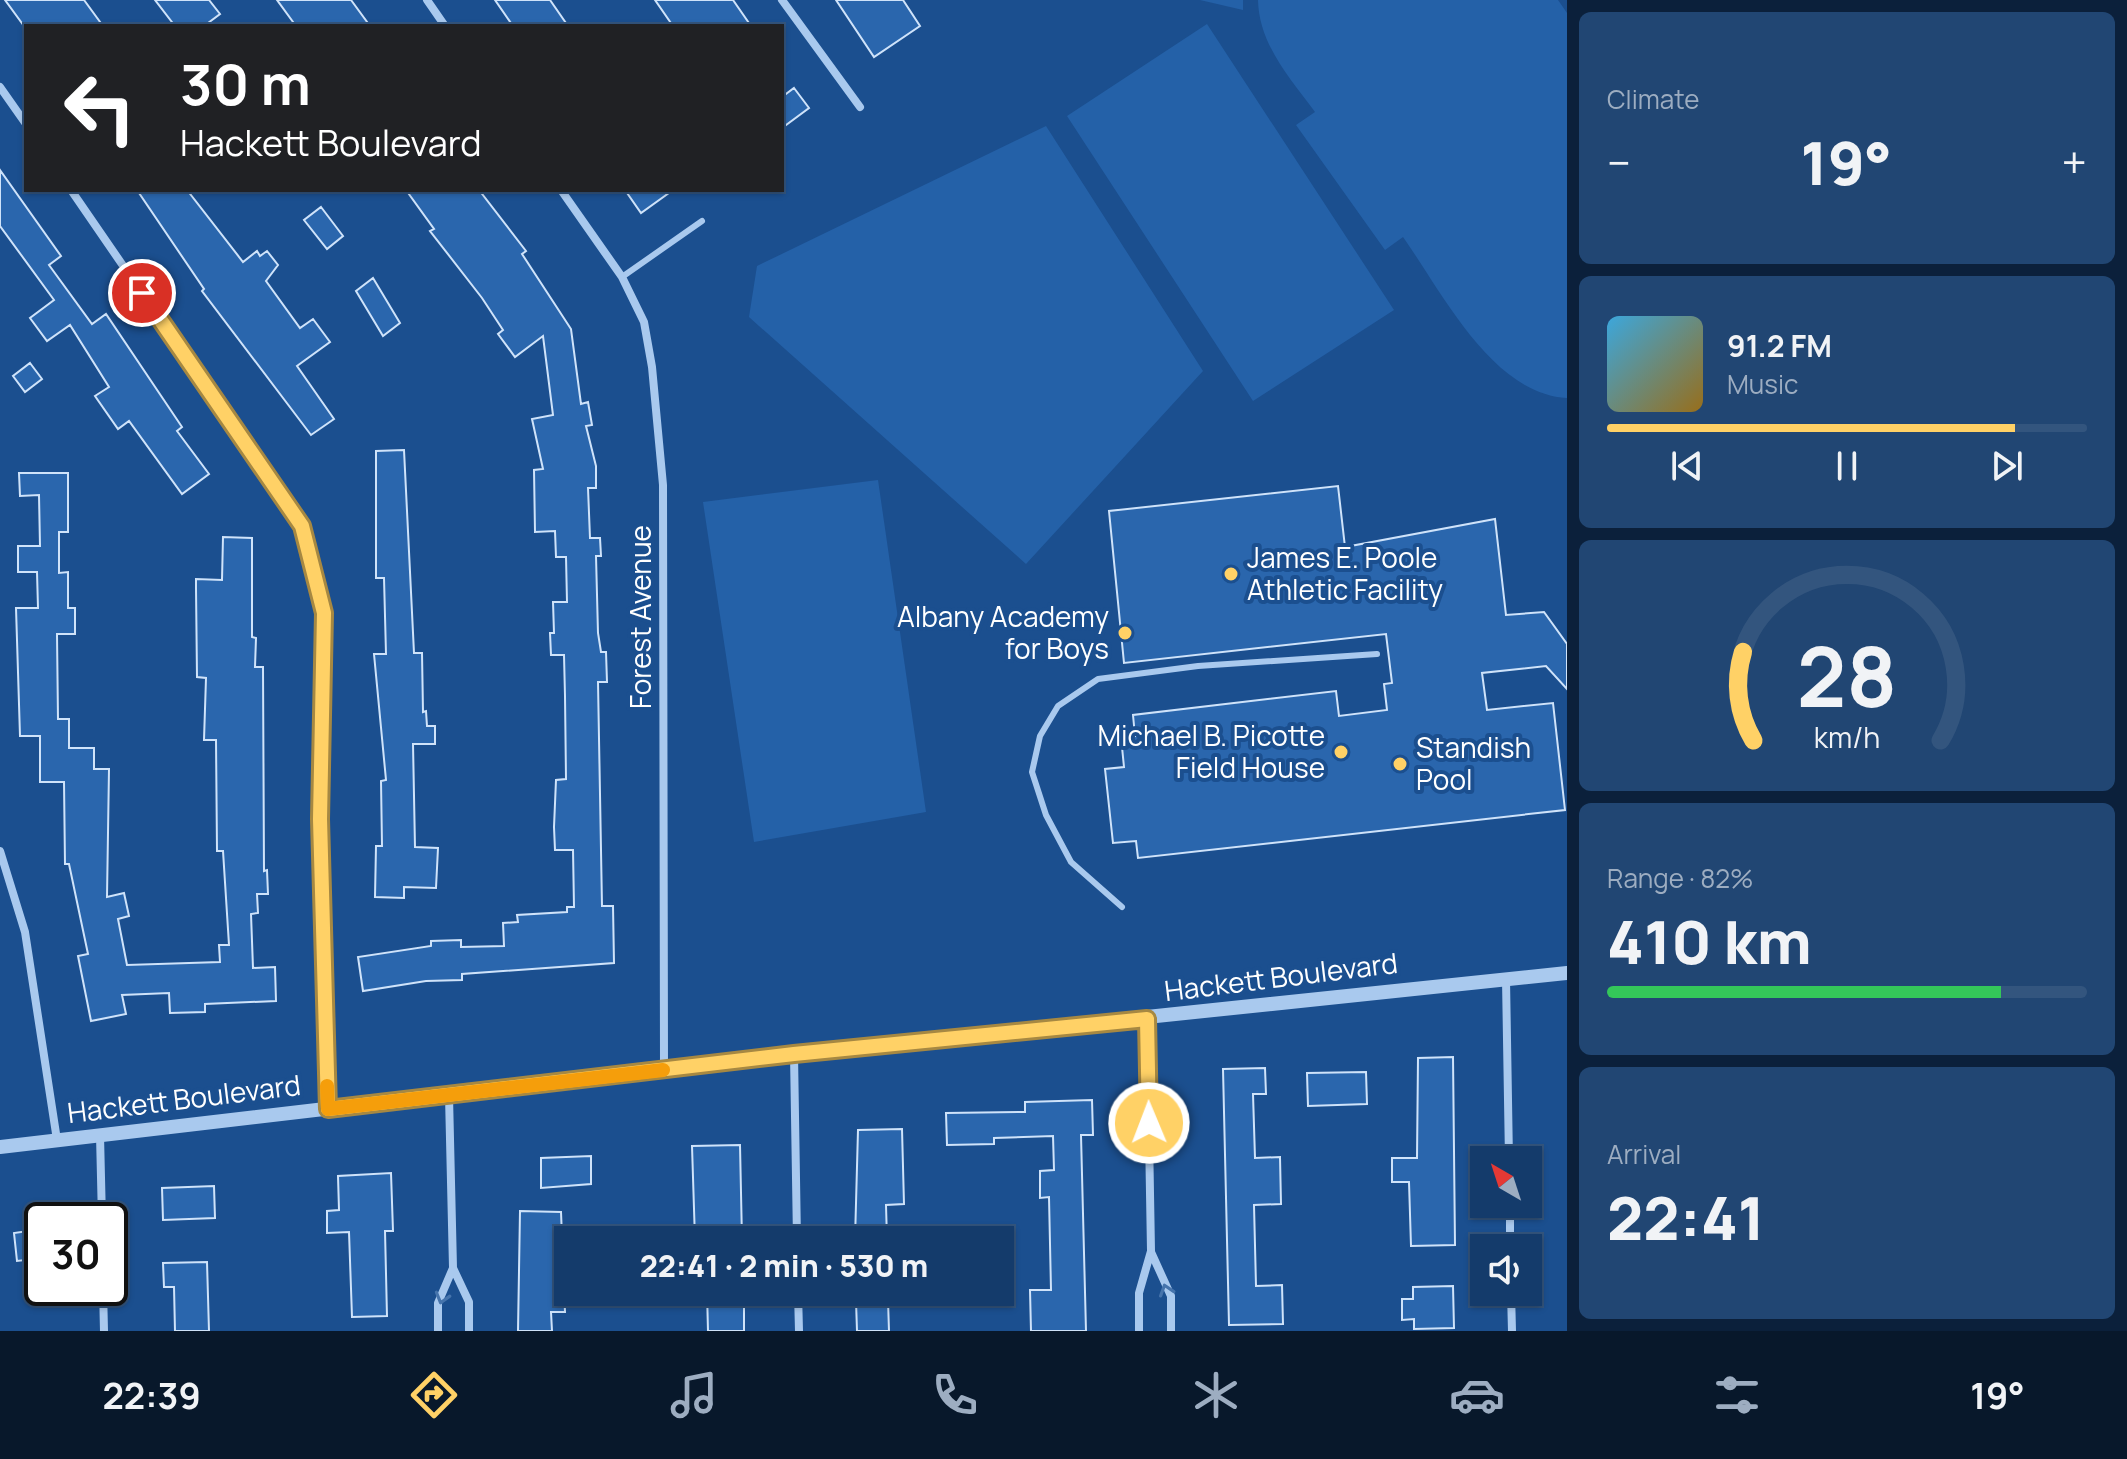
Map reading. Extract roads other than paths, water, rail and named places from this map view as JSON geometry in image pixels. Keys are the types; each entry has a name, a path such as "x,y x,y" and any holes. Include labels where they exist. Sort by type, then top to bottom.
{"street":[{"path":"427,0 444,24"},
{"path":"782,0 860,107"},
{"path":"0,87 24,121"},
{"path":"72,192 302,526 324,613 320,819 328,1109"},
{"name":"Forest Avenue","path":"562,192 622,277 644,322 652,367 663,485 664,1070"},
{"path":"0,851 25,932 57,1140"},
{"name":"Hackett Boulevard","path":"0,1147 794,1054 1567,973"},
{"path":"1506,978 1509,1146"},
{"path":"1139,1331 1139,1293 1151,1251 1147,1019"},
{"path":"794,1054 797,1226"},
{"path":"449,1096 453,1268 469,1302 469,1331"},
{"path":"100,1134 102,1202"},
{"path":"1151,1251 1171,1296 1171,1331"},
{"path":"438,1331 438,1303 453,1268"},
{"path":"103,1306 104,1331"},
{"path":"798,1306 799,1331"},
{"path":"1511,1306 1512,1331"}],"lane":[{"path":"622,277 702,221"},
{"path":"1122,907 1071,862 1046,815 1032,772 1040,736 1058,706 1098,679 1198,666 1377,654"}],"place":[{"name":"James E. Poole Athletic Facility","path":"1231,574"},
{"name":"Albany Academy for Boys","path":"1125,633"},
{"name":"Michael B. Picotte Field House","path":"1341,752"},
{"name":"Standish Pool","path":"1400,764"}]}
